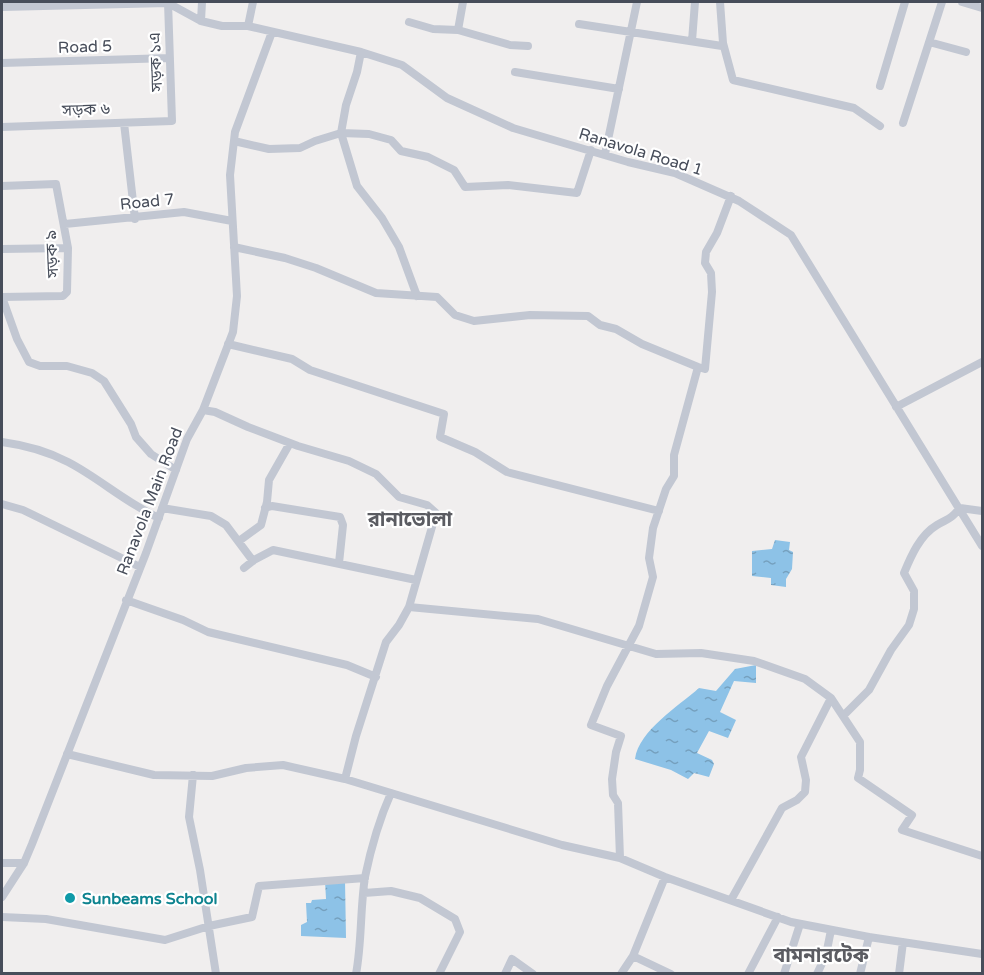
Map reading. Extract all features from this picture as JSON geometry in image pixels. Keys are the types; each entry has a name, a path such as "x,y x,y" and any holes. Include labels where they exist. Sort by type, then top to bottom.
{"street":[{"path":"2,7 168,2"},
{"name":"Ranavola Road 1","path":"168,2 201,21 222,26 248,26 362,52 402,65 447,98 513,128 628,162 675,173 731,196 791,235 982,546"},
{"name":"সড়ক ১এ","path":"168,2 172,121"},
{"path":"201,21 202,2"},
{"path":"248,26 253,2"},
{"path":"458,30 463,2"},
{"path":"605,154 637,2"},
{"path":"692,41 695,2"},
{"path":"720,2 723,43 733,80 854,108 880,126"},
{"path":"880,86 905,2"},
{"path":"903,123 942,2"},
{"path":"962,2 982,8"},
{"path":"409,22 433,29 458,30 510,45 528,46"},
{"path":"579,24 722,46 723,43"},
{"name":"Ranavola Main Road","path":"2,897 24,863 159,518 187,439 203,410 233,332 237,296 230,175 235,132 272,32"},
{"path":"929,42 966,52"},
{"path":"362,52 346,105 341,133 357,186 382,218 399,247 417,296"},
{"name":"Road 5","path":"2,63 170,58"},
{"path":"515,72 619,89"},
{"name":"সড়ক ৬","path":"2,127 172,121"},
{"path":"124,123 135,219"},
{"path":"234,141 269,149 300,148 341,133 369,134 391,140 401,150 428,157 454,170 465,187 508,185 577,193 591,150"},
{"name":"সড়ক ৯","path":"2,186 56,184 68,248 67,292 63,296 2,297"},
{"path":"234,247 285,258 316,268 376,293 437,297 455,315 474,321 530,315 588,316 600,325 616,329 642,344 705,369 712,292 711,273 705,263 706,252 717,233 731,196"},
{"name":"Road 7","path":"65,224 190,213 232,221"},
{"path":"2,249 68,248"},
{"path":"2,297 17,339 29,362 40,366 75,368 92,373 104,381 136,436 151,454 176,470"},
{"path":"228,344 292,359 310,370 444,414 440,437 475,452 507,472 659,511"},
{"path":"896,407 982,362"},
{"path":"620,858 618,803 613,795 612,779 621,736 591,726 607,686 639,626 653,577 649,558 653,528 666,489 674,476 674,455 698,367"},
{"path":"203,410 215,412 290,443 343,459 376,474 399,497 427,505 436,513 409,607 386,642 345,779"},
{"path":"2,442 47,453 69,462 159,518"},
{"path":"239,541 261,525 269,480 290,443"},
{"path":"2,504 23,510 140,567"},
{"path":"265,508 272,506 340,518 343,525 339,563"},
{"path":"162,508 211,516 229,526 253,561"},
{"path":"843,716 869,690 891,650 909,625 914,609 914,591 904,573 914,550 935,526 951,519 960,508 982,511"},
{"path":"244,568 273,550 417,580"},
{"path":"126,600 183,620 208,632 347,665 376,677"},
{"path":"409,607 538,619 656,654 701,653 754,661 805,679 831,698 860,742 858,778 912,814 902,830 982,856"},
{"path":"731,900 782,808 797,800 805,792 806,780 801,757 831,698"},
{"path":"68,754 154,775 212,776 246,768 283,765 345,779 562,845 620,858 665,877 800,924 982,954"},
{"path":"193,775 189,817 216,974"},
{"path":"356,974 365,878 380,818 391,793"},
{"path":"2,863 24,863"},
{"path":"621,974 633,956 665,877"},
{"path":"2,917 46,919 165,940 209,926 252,917 259,886 365,878"},
{"path":"364,893 391,891 420,898 454,919 460,932 439,974"},
{"path":"748,974 778,917"},
{"path":"784,974 800,924"},
{"path":"817,974 826,955 831,930"},
{"path":"861,974 869,937"},
{"path":"899,974 903,942"},
{"path":"633,956 670,974"},
{"path":"505,974 512,959 533,974"}],"water":[{"path":"775,540 790,542 789,550 793,552 792,569 786,579 786,587 771,585 771,578 752,576 752,551 772,549"},
{"path":"756,665 756,683 734,681 720,712 736,720 728,738 709,731 697,753 712,760 714,764 709,777 694,773 688,779 671,770 635,759 638,748 652,729 699,688 716,691 735,669"},
{"path":"345,880 346,938 301,936 301,925 307,922 306,903 326,899 325,881"}],"place":[{"name":"Sunbeams School","path":"70,898"}],"district":[{"name":"রানাভোলা","path":"410,519"},
{"name":"বামনারটেক","path":"821,955"}]}
